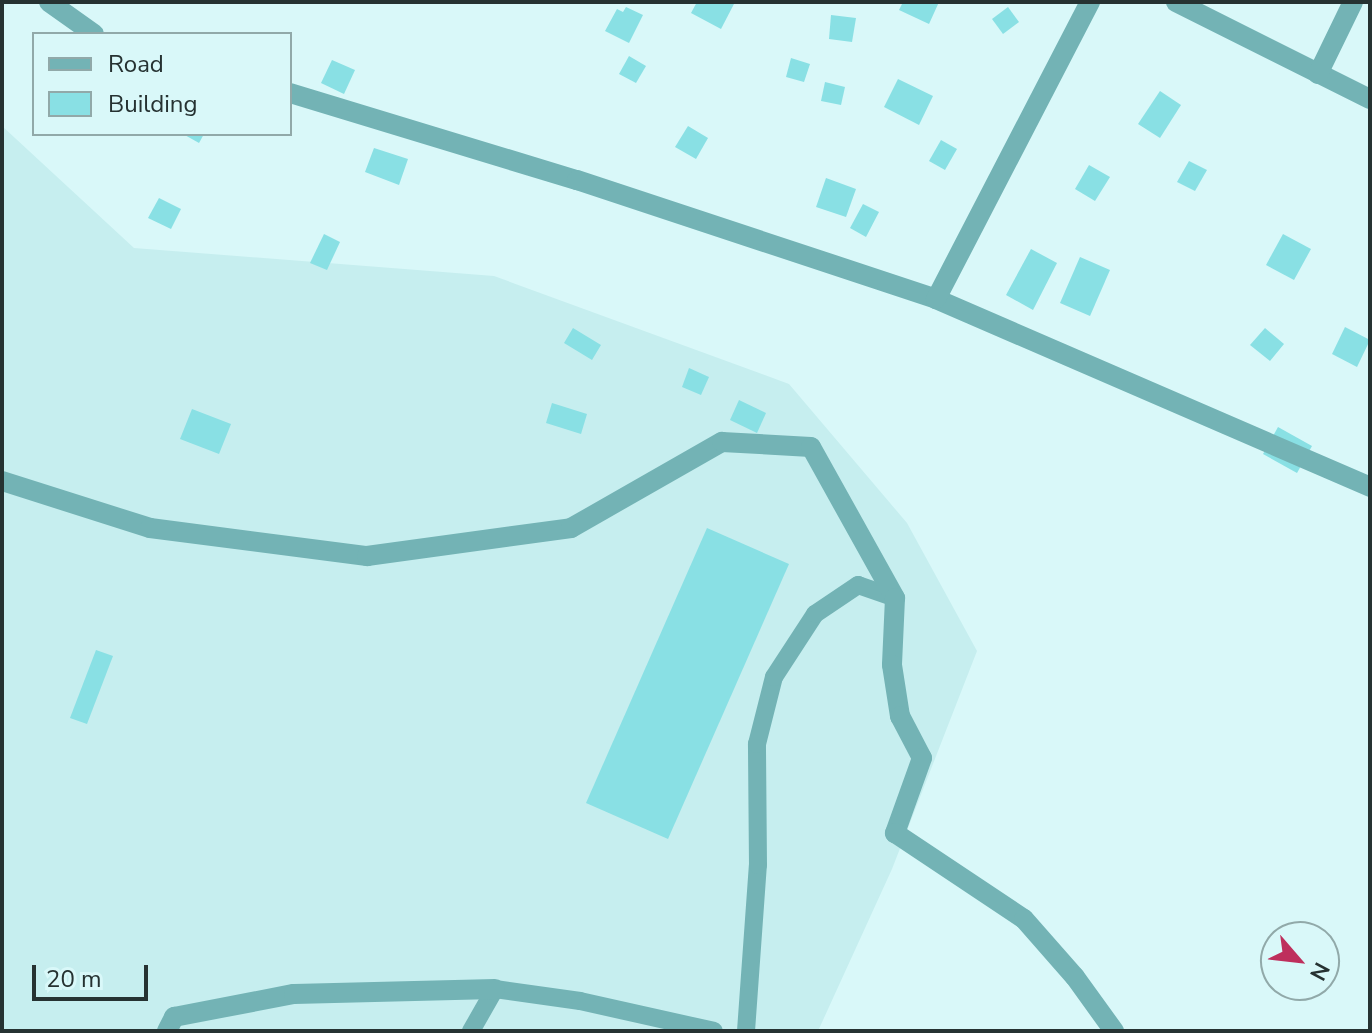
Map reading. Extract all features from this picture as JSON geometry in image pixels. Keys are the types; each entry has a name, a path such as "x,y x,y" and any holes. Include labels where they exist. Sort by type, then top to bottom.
{"street":[{"path":"49,2 91,32"},
{"path":"936,299 1090,2"},
{"path":"1176,2 1370,99"},
{"path":"1318,74 1353,2"},
{"path":"292,94 635,199 936,299 1370,487"},
{"path":"2,481 150,528 367,556 571,528 722,442 811,447 895,598 892,665 900,716 922,758 895,833 1024,919 1075,977 1114,1031"},
{"path":"167,1031 174,1017 294,994 495,989"}],"lane":[{"path":"746,1031 758,865 757,744 774,677 815,614 858,585 895,598"},
{"path":"471,1031 495,989 580,1001 714,1031"}],"shaded area":[{"path":"2,126 134,248 494,276 789,384 907,523 977,651 892,869 818,1031 2,1031"}],"building":[{"path":"697,2 735,2 721,29 691,13"},
{"path":"903,2 939,2 929,24 899,10"},
{"path":"626,7 643,15 629,43 605,31 617,9 623,12"},
{"path":"1008,7 1019,22 1003,34 992,19"},
{"path":"831,15 856,18 852,42 829,39"},
{"path":"629,56 646,66 636,83 619,74"},
{"path":"791,58 810,64 804,82 786,77"},
{"path":"332,60 355,70 344,94 321,83"},
{"path":"898,79 933,96 919,125 884,107"},
{"path":"825,82 845,87 841,105 821,101"},
{"path":"1160,91 1181,105 1160,138 1138,124"},
{"path":"688,126 708,138 696,159 675,147"},
{"path":"187,136 203,136 199,143"},
{"path":"941,140 957,149 945,170 929,161"},
{"path":"374,148 408,159 399,185 365,172"},
{"path":"1189,161 1207,170 1195,191 1177,182"},
{"path":"1089,165 1110,177 1095,201 1075,189"},
{"path":"826,178 856,189 846,217 816,207"},
{"path":"159,198 181,209 171,229 148,218"},
{"path":"863,204 879,212 866,237 850,228"},
{"path":"324,234 340,242 327,270 310,263"},
{"path":"1283,234 1311,249 1294,280 1266,265"},
{"path":"1031,249 1057,263 1033,310 1006,295"},
{"path":"1080,257 1110,270 1090,316 1060,303"},
{"path":"1345,327 1370,340 1357,367 1332,354"},
{"path":"573,328 601,345 592,360 564,343"},
{"path":"1265,328 1284,344 1270,361 1250,345"},
{"path":"689,368 709,377 701,395 682,387"},
{"path":"739,400 766,413 757,433 730,420"},
{"path":"552,403 587,414 581,434 546,423"},
{"path":"192,409 231,424 219,454 180,439"},
{"path":"1278,427 1312,446 1297,473 1263,454"},
{"path":"707,528 789,564 668,839 586,803"},
{"path":"96,650 113,656 87,724 70,718"}]}
